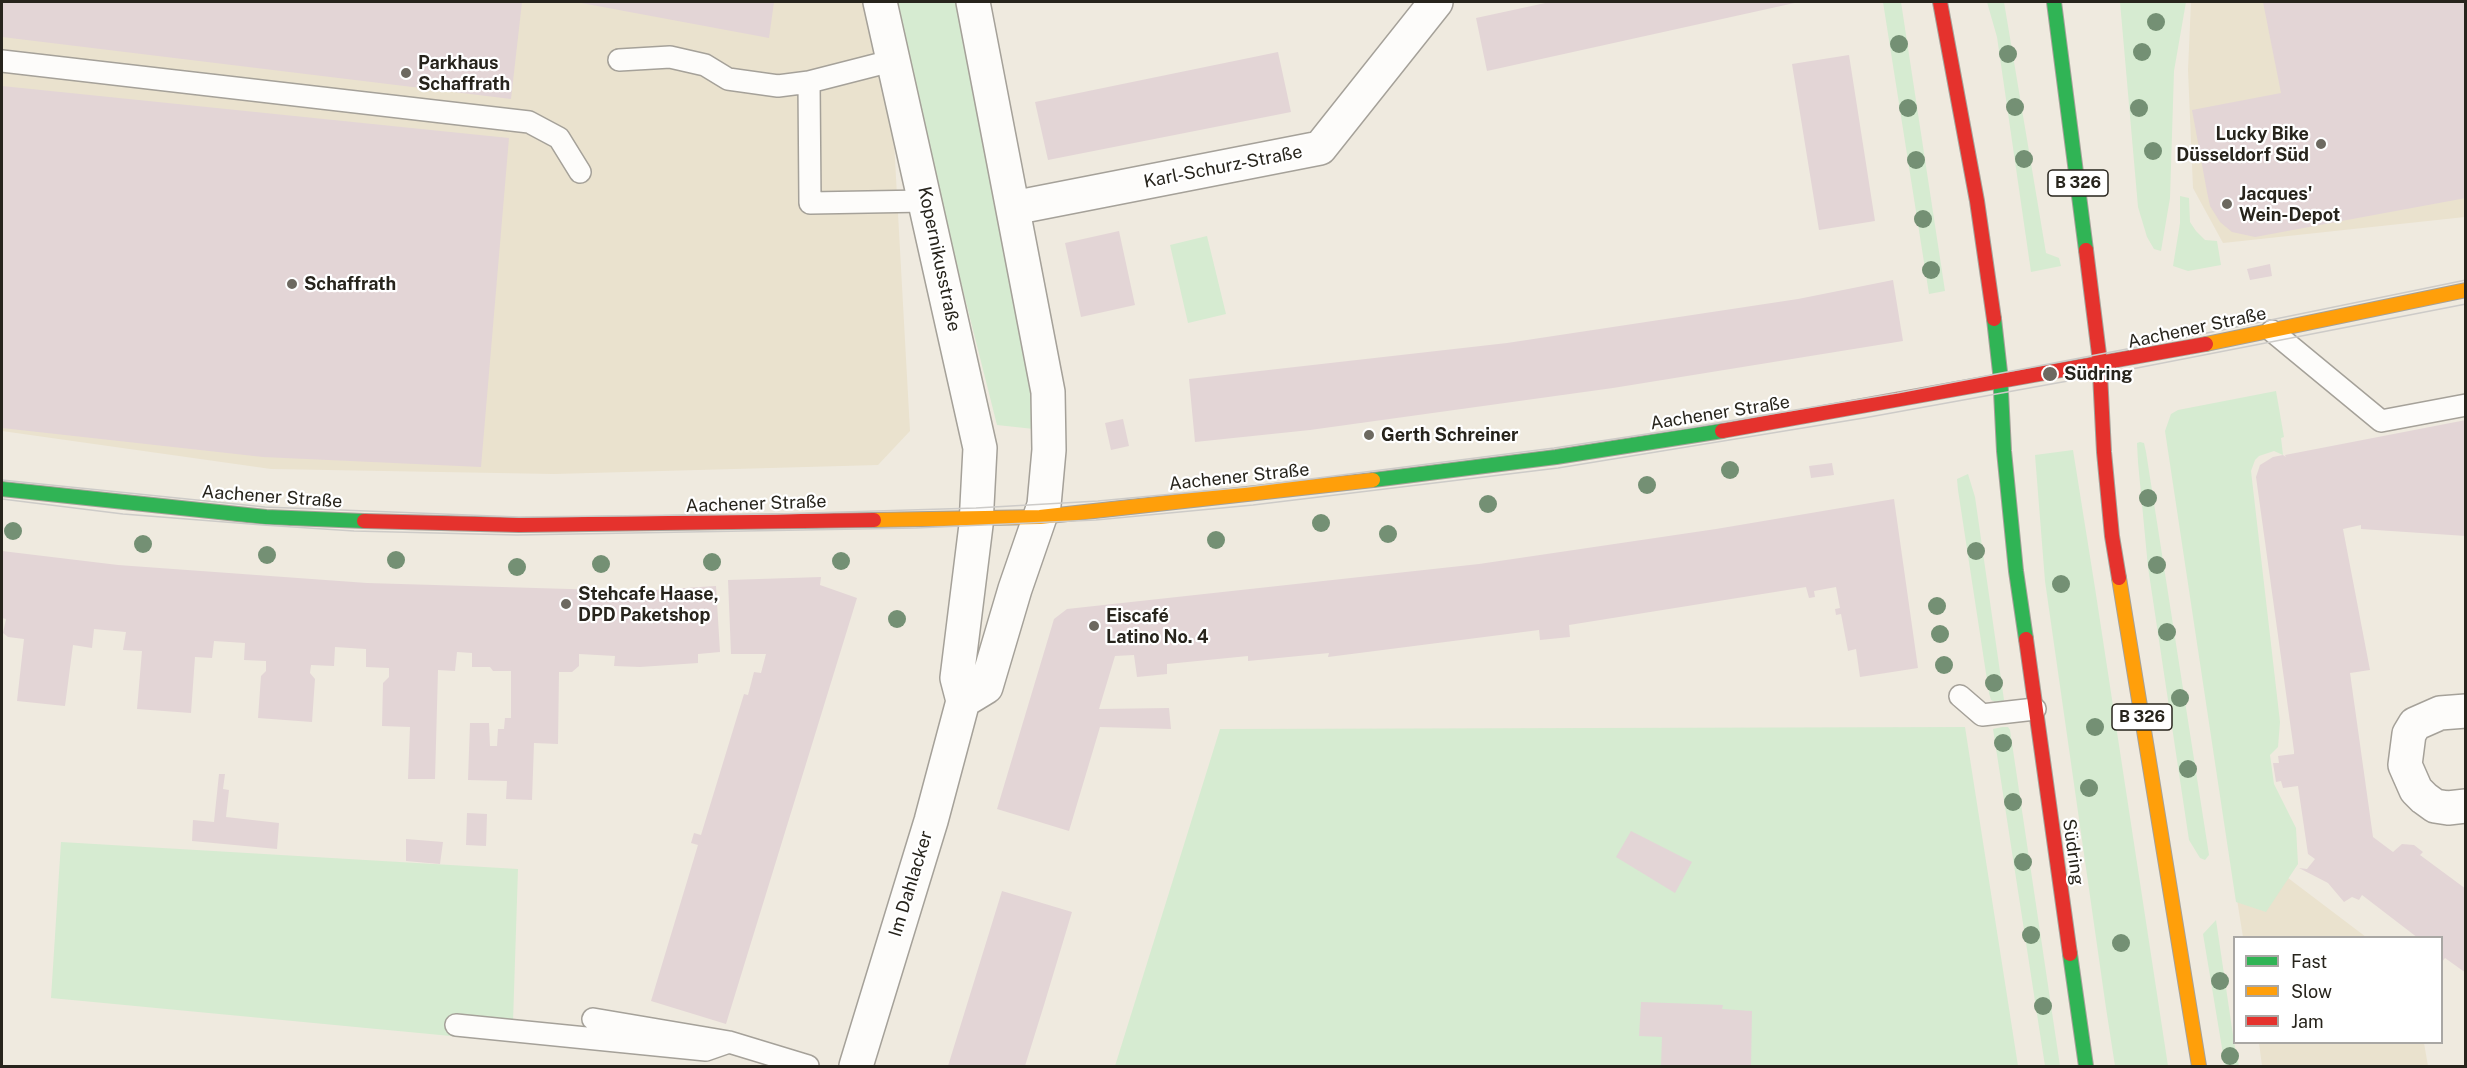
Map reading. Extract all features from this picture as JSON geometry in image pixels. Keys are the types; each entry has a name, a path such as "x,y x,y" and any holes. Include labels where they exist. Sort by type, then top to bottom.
{"street":[{"name":"Kopernikusstraße","path":"880,2 980,448 976,519"},
{"path":"963,701 986,687 1015,589 1044,505 1049,450 1048,392 973,2"},
{"name":"Karl-Schurz-Straße","path":"1013,208 1320,148 1436,2"},
{"name":"Südring","path":"1940,2 1977,201 1992,300 2016,571 2086,1066"},
{"name":"B 326","path":"2054,2 2100,365 2112,536 2199,1066"},
{"name":"Aachener Straße","path":"2,489 266,517 353,521 519,525 1040,517 1264,494 1556,457 1701,435 2100,365 2466,290"},
{"name":"Im Dahlacker","path":"856,1066 928,832 963,701 957,678 976,519"},
{"path":"2466,711 2440,713 2415,724 2409,734 2405,765 2416,790 2424,798 2436,806 2448,808 2466,806"}],"lane":[{"path":"619,60 670,57 705,65 728,79 778,86 809,82 894,60"},
{"path":"2,61 529,122 559,138 580,172"},
{"path":"809,82 810,203 926,201"},
{"path":"2272,331 2381,421 2466,405"},
{"path":"1960,696 1982,715 2035,709"},
{"path":"593,1019 729,1042 808,1066"},
{"path":"456,1025 706,1050 729,1042"}],"shaded area":[{"path":"2,2 866,2 893,123 910,431 878,465 554,474 271,469 2,431"},
{"path":"2191,2 2465,2 2465,217 2223,243 2193,188 2188,70"},
{"path":"2226,831 2365,936 2243,936"},
{"path":"2259,1044 2424,1044 2428,1066 2262,1066"}],"green space":[{"path":"896,2 962,2 1043,430 997,425 945,219"},
{"path":"1883,2 1901,2 1945,291 1929,294"},
{"path":"1987,2 2004,2 2046,253 2059,258 2061,266 2031,272 1997,37"},
{"path":"2120,2 2186,2 2174,71 2170,198 2161,251 2154,249 2147,237 2138,207"},
{"path":"2180,196 2189,198 2190,222 2196,231 2205,240 2217,241 2221,265 2188,271 2173,266 2180,223"},
{"path":"1207,236 1226,314 1188,323 1170,245"},
{"path":"2276,391 2284,437 2281,438 2283,455 2274,451 2259,456 2251,471 2280,722 2278,747 2270,755 2274,784 2296,828 2298,864 2266,912 2236,902 2165,431 2171,414 2178,410"},
{"path":"2137,443 2144,443 2146,452 2209,855 2205,860 2200,858 2189,840 2148,567 2138,462"},
{"path":"2073,450 2168,1066 2115,1066 2106,1008 2045,581 2035,455"},
{"path":"1968,474 1975,497 2004,700 1998,703 1991,700 1989,693 1958,490 1957,479"},
{"path":"1965,727 2018,1066 1115,1066 1220,729"},
{"path":"2008,727 2010,730 2060,1066 2045,1066 1993,729"},
{"path":"61,842 518,869 513,1022 703,1060 51,998"},
{"path":"2216,920 2233,1044 2239,1066 2225,1066 2203,934"}],"building":[{"name":"Parkhaus Schaffrath","path":"2,2 522,2 511,99 2,37"},
{"path":"576,2 774,2 769,38"},
{"path":"1550,2 1799,2 1487,71 1476,18"},
{"path":"2263,2 2466,2 2466,198 2255,237 2232,232 2220,222 2210,206 2192,110 2281,93"},
{"path":"1278,52 1291,112 1048,160 1035,102"},
{"path":"1849,55 1875,221 1819,230 1792,64"},
{"path":"2,86 509,138 481,467 263,457 2,428"},
{"path":"1119,231 1135,305 1081,317 1065,243"},
{"path":"2270,264 2272,276 2250,280 2247,269"},
{"path":"1893,280 1903,341 1613,388 1310,430 1195,442 1189,379 1507,343 1798,299"},
{"path":"1123,419 1129,446 1111,450 1105,423"},
{"path":"2466,420 2466,536 2361,529 2361,525 2343,529 2370,670 2350,673 2373,837 2393,852 2402,844 2414,845 2423,852 2420,855 2466,889 2466,973 2445,958 2443,961 2443,936 2415,936 2362,895 2359,900 2352,897 2344,902 2328,883 2299,868 2307,869 2315,859 2308,854 2298,786 2283,788 2281,781 2276,782 2273,763 2279,763 2278,756 2294,754 2294,751 2256,477 2260,465 2273,457 2283,455 2286,457 2285,455"},
{"path":"1832,463 1834,475 1811,478 1809,466"},
{"path":"1894,499 1918,668 1860,677 1856,649 1848,651 1841,614 1836,615 1835,609 1840,608 1836,587 1814,591 1815,597 1809,598 1806,587 1569,625 1570,637 1540,640 1539,630 1328,657 1329,653 1248,661 1248,656 1167,664 1167,674 1137,677 1134,655 1115,656 1099,709 1169,708 1171,729 1100,727 1069,831 997,809 1054,619 1067,609 1479,564 1716,529"},
{"path":"2,551 118,565 367,583 637,591 716,586 720,652 698,654 698,663 640,667 614,666 615,656 579,654 579,666 572,672 559,672 558,744 534,743 532,800 506,799 507,781 468,780 470,723 489,723 490,746 497,746 498,729 504,729 505,718 511,718 511,671 493,671 490,667 472,667 472,653 457,652 455,671 438,670 435,779 408,779 410,727 382,726 383,683 389,677 389,668 366,667 366,649 335,647 334,666 311,665 310,673 315,679 312,722 258,718 261,676 266,671 266,661 244,660 245,643 214,641 212,658 195,657 191,713 137,709 142,651 123,650 126,632 94,629 92,648 73,645 65,706 17,701 24,639 8,637 3,633 6,619 2,618"},
{"path":"821,577 820,585 857,598 726,1024 651,1001 698,845 691,843 694,833 701,835 744,694 748,695 754,672 761,673 766,654 731,654 728,580"},
{"path":"219,774 225,774 223,789 229,790 226,817 279,823 277,849 192,841 193,820 214,822"},
{"path":"467,813 487,814 486,846 466,845"},
{"path":"1631,831 1692,862 1675,893 1616,857"},
{"path":"406,839 443,842 440,864 406,861"},
{"path":"1002,891 1072,912 1044,1005 1025,1066 948,1066"},
{"path":"1641,1002 1723,1005 1722,1009 1752,1011 1751,1066 1661,1066 1662,1037 1639,1036"}],"tram line":[{"path":"2,480 265,507 519,517 776,514 976,508 1098,501 1247,487 1554,448 1693,427 1897,393 2153,344 2466,280"},
{"path":"2,499 123,514 263,525 354,531 517,535 916,528 1096,520 1253,505 1558,468 1864,418 2101,375 2466,304"}],"traffic: fast":[{"path":"2054,2 2086,250"},
{"path":"1994,319 2000,372 2004,451 2016,571 2026,639"},
{"path":"1373,480 1556,457 1722,431"},
{"path":"2,489 266,517 364,521"},
{"path":"2070,954 2086,1066"}],"traffic: slow":[{"path":"2206,344 2466,290"},
{"path":"874,520 1040,517 1373,480"},
{"path":"2119,578 2199,1066"}],"traffic: jam":[{"path":"1940,2 1977,201 1994,319"},
{"path":"2086,250 2099,354 2104,452 2112,536 2119,578"},
{"path":"1722,431 2206,344"},
{"path":"364,521 519,525 874,520"},
{"path":"2026,639 2070,954"}],"place":[{"name":"Parkhaus Schaffrath","path":"406,73"},
{"name":"Lucky Bike Düsseldorf Süd","path":"2321,144"},
{"name":"Jacques' Wein-Depot","path":"2227,204"},
{"name":"Schaffrath","path":"292,284"},
{"name":"Südring","path":"2050,374"},
{"name":"Gerth Schreiner","path":"1369,435"},
{"name":"Stehcafe Haase, DPD Paketshop","path":"566,604"},
{"name":"Eiscafé Latino No. 4","path":"1094,626"}]}
